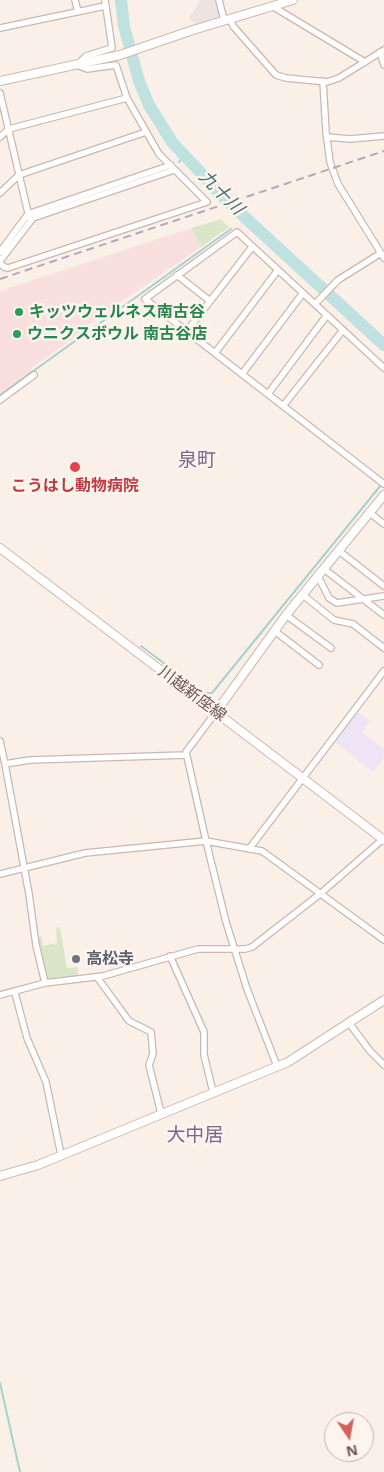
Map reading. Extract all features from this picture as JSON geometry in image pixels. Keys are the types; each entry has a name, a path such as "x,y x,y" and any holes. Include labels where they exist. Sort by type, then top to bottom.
{"street":[{"path":"75,0 78,12"},
{"path":"219,0 227,19 276,75 323,81 339,78 382,51 384,64"},
{"path":"0,81 120,55 227,19 293,0"},
{"path":"0,28 78,12 105,3 112,48 86,56 77,65"},
{"path":"272,6 365,62"},
{"path":"0,93 29,217 0,262 8,268 207,202 159,154 127,98 116,64 87,69 77,65"},
{"path":"315,304 334,284 382,255 338,184 330,162 326,137 323,81"},
{"path":"0,137 9,129 127,98"},
{"path":"0,193 19,175 146,132"},
{"path":"326,137 350,139 384,136"},
{"path":"0,252 29,217 172,167"},
{"path":"384,368 237,232 145,299 384,484"},
{"path":"187,331 252,247"},
{"path":"215,353 278,270"},
{"path":"177,275 210,302"},
{"path":"242,374 303,293"},
{"path":"268,394 327,315"},
{"path":"284,406 343,330"},
{"path":"0,400 34,375"},
{"path":"277,1066 247,989 226,922 186,756 187,750 276,632 286,615 384,495"},
{"path":"370,513 384,524"},
{"name":"川越新座線","path":"0,548 383,839"},
{"path":"339,551 384,586"},
{"path":"324,569 384,616"},
{"path":"318,576 329,598 337,603 384,596"},
{"path":"303,595 334,620 353,624 384,648"},
{"path":"286,615 331,648"},
{"path":"276,632 319,665"},
{"path":"249,849 384,671"},
{"path":"0,741 24,866 36,945 45,983"},
{"path":"5,764 30,760 186,756"},
{"path":"0,996 45,983 97,977 198,949 245,949 258,944 320,894 383,839"},
{"path":"0,874 24,866 85,852 206,841 262,852 384,940"},
{"path":"170,956 204,1032 204,1055 213,1092"},
{"path":"97,977 103,988 129,1020 151,1032 153,1054 149,1065 161,1113"},
{"path":"15,992 27,1038 46,1082 61,1155"},
{"path":"0,1176 61,1155 277,1066 300,1055 384,1000"},
{"path":"349,1023 370,1051 384,1065"}],"shaded area":[{"path":"200,0 217,0 220,14 218,17 197,24 189,19"},
{"path":"191,228 201,247 95,320 70,341 31,368 33,373 27,377 26,375 0,393 0,291"},
{"path":"358,712 370,721 362,732 384,750 384,758 373,772 334,741 355,713"}],"green space":[{"path":"221,219 229,227 201,247 191,228"},
{"path":"56,927 60,928 67,968 78,967 78,977 50,980 47,978 38,937 41,936 43,946 57,943"}],"waterway":[{"name":"九十川","path":"121,0 124,26 139,81 149,105 172,142 227,201 384,345"},
{"path":"179,162 184,157"},
{"path":"0,395 231,229"},
{"path":"141,646 204,693 212,693 381,485"},
{"path":"0,1383 20,1472"}],"railway":[{"path":"0,279 384,151"}],"place":[{"name":"キッツウェルネス南古谷","path":"19,312"},
{"name":"ウニクスボウル 南古谷店","path":"17,334"},
{"name":"こうはし動物病院","path":"75,467"},
{"name":"高松寺","path":"76,959"}],"district":[{"name":"泉町","path":"197,461"},
{"name":"大中居","path":"195,1136"}]}
